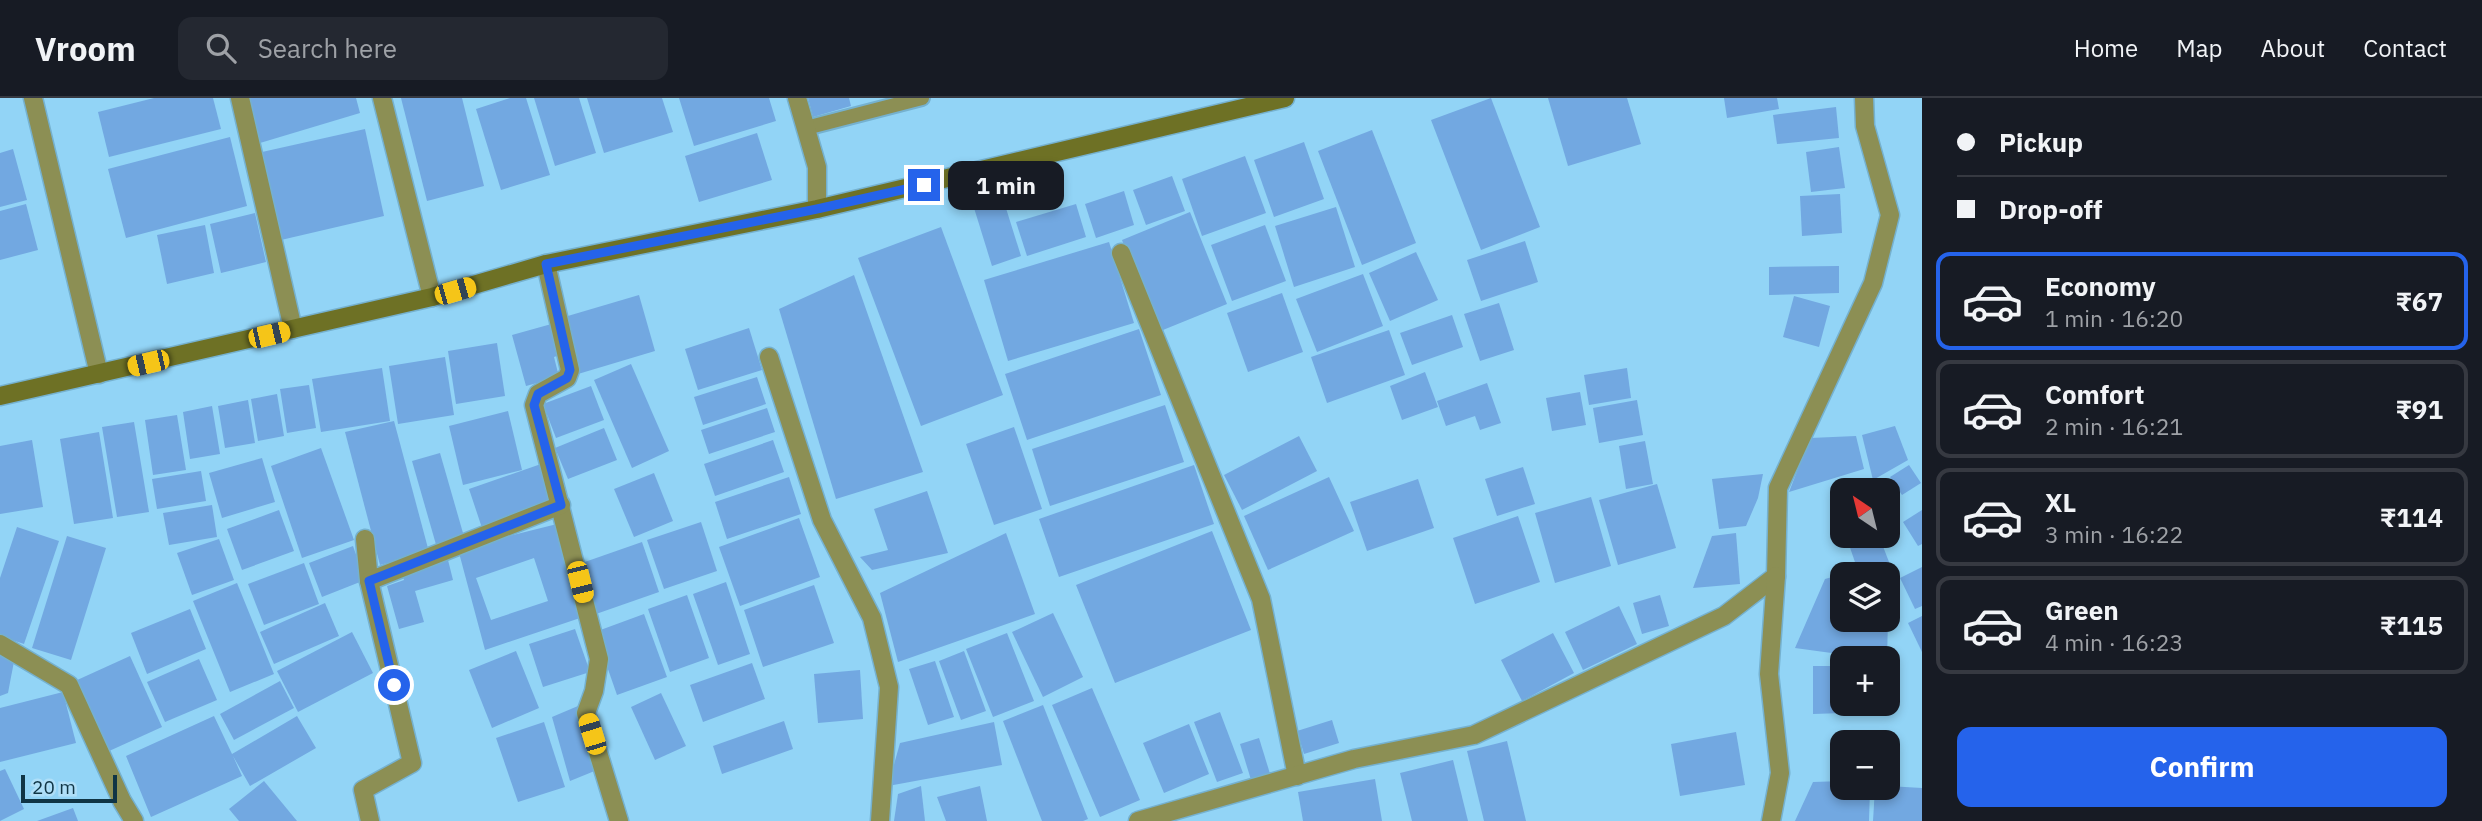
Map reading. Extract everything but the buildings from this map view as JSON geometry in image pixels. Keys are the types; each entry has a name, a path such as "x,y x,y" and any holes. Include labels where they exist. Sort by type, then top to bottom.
{"street":[{"path":"33,98 99,374"},
{"path":"240,98 293,329"},
{"path":"382,98 432,297"},
{"path":"797,98 817,167 817,209"},
{"path":"0,397 432,297 546,264 817,209 1285,98"},
{"path":"1772,821 1780,773 1769,674 1776,576 1778,488 1872,283 1890,215 1865,126 1864,98"},
{"path":"1121,253 1261,599 1297,776"},
{"path":"546,264 570,370 567,378 538,394 534,405 599,659 594,691 586,713 619,821"},
{"path":"769,357 822,520 872,618 889,687 880,821"},
{"path":"369,581 561,505"},
{"path":"365,539 369,581 412,763 363,790 370,821"},
{"path":"1138,821 1354,759 1474,735 1724,616 1776,576"},
{"path":"0,644 69,685 122,801 134,821"}],"lane":[{"path":"806,128 922,98"}],"route":[{"path":"394,685 369,581 561,505 534,405 538,394 567,378 570,370 546,264 924,185"}]}
